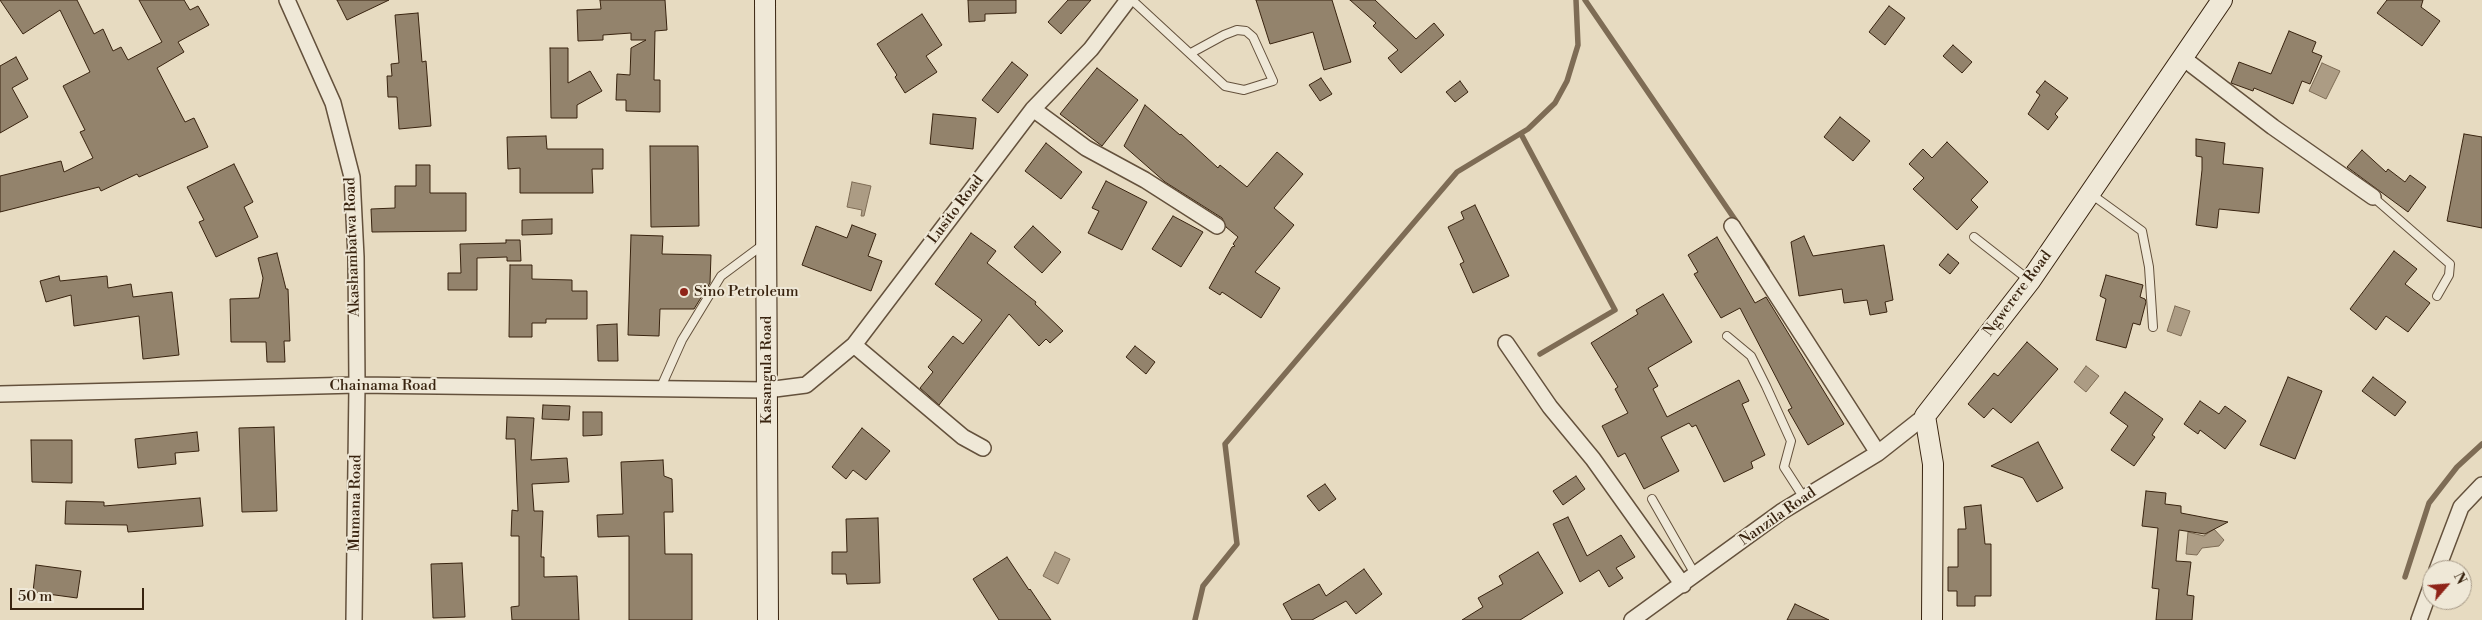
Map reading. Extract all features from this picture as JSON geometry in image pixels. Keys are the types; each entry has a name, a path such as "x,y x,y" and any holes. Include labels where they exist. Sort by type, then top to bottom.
{"street":[{"name":"Akashambatwa Road","path":"287,0 333,103 352,177 356,257 357,385"},
{"name":"Kasangula Road","path":"765,0 768,620"},
{"name":"Lusito Road","path":"767,390 806,385 854,345 1033,109 1091,49 1128,0"},
{"name":"Ngwerere Road","path":"1925,416 2030,281 2222,0"},
{"path":"2183,58 2273,127 2373,197"},
{"path":"1033,109 1086,148 1145,180 1217,226"},
{"path":"1732,226 1878,453"},
{"path":"1506,343 1550,407 1593,459 1683,585"},
{"path":"854,345 963,437 983,448"},
{"name":"Chainama Road","path":"0,394 357,385 661,387 767,390"},
{"name":"Mumana Road","path":"354,620 357,385"},
{"path":"1925,416 1934,464 1932,620"},
{"name":"Nanzila Road","path":"1632,620 1696,576 1781,512 1878,453 1925,416"},
{"path":"2441,560 2461,507 2482,485"}],"lane":[{"path":"1132,0 1225,86 1244,90 1272,81 1253,37 1246,32 1237,30 1191,53"},
{"path":"2090,193 2142,231 2150,267 2153,327"},
{"path":"2373,197 2450,264 2449,275 2437,296"},
{"path":"1974,237 2030,281"},
{"path":"661,387 682,340 721,276 766,243"},
{"path":"1727,336 1750,356 1766,386 1791,441 1784,467 1804,498"},
{"path":"1652,500 1696,576"}],"shaded area":[{"path":"2322,63 2340,71 2326,99 2309,91"},
{"path":"852,182 871,186 864,216 861,216 862,210 847,207"},
{"path":"2175,306 2190,311 2181,336 2167,331"},
{"path":"2086,366 2099,376 2086,392 2074,382"},
{"path":"2214,529 2224,540 2219,546 2202,548 2197,555 2186,554 2188,532 2204,536"},
{"path":"1055,552 1070,559 1058,584 1043,576"}],"building":[{"path":"0,0 77,0 94,34 103,29 113,51 121,47 128,60 162,42 139,0 184,0 190,10 198,6 209,25 178,42 184,52 157,68 185,122 194,118 208,147 139,177 137,174 101,191 99,187 0,212 0,176 61,161 64,172 93,158 80,132 85,130 63,86 90,72 60,10 23,34"},
{"path":"337,0 389,0 347,20"},
{"path":"600,0 665,0 667,30 655,31 654,80 660,80 660,112 626,111 626,100 616,100 617,74 630,75 631,48 646,40 631,40 631,33 603,35 603,40 578,41 577,10 601,9"},
{"path":"968,0 1016,0 1016,13 985,14 985,21 969,22"},
{"path":"1068,0 1091,0 1061,34 1048,22"},
{"path":"1256,0 1332,0 1351,62 1324,70 1313,32 1270,44"},
{"path":"1350,0 1375,0 1416,39 1434,23 1444,35 1401,73 1388,58 1398,50 1373,26 1376,23"},
{"path":"2387,0 2423,0 2421,7 2440,21 2422,46 2377,13"},
{"path":"1889,6 1905,18 1885,45 1869,32"},
{"path":"418,13 422,62 426,61 431,126 399,129 397,97 388,97 387,76 392,76 391,64 399,63 395,15"},
{"path":"922,14 942,45 926,56 937,72 905,93 895,77 897,75 877,44"},
{"path":"2289,31 2316,42 2312,52 2322,56 2310,84 2302,81 2293,104 2254,88 2253,91 2231,83 2239,62 2271,74"},
{"path":"1953,45 1972,62 1962,73 1943,56"},
{"path":"550,48 568,48 568,83 590,71 602,91 577,105 577,118 551,118"},
{"path":"16,57 28,79 12,88 28,117 0,133 0,66"},
{"path":"1012,62 1028,75 998,113 982,100"},
{"path":"1097,68 1138,100 1102,146 1060,114"},
{"path":"1321,78 1332,94 1320,101 1309,85"},
{"path":"1460,81 1468,92 1455,102 1446,92"},
{"path":"2045,81 2068,98 2055,114 2058,117 2048,130 2028,114 2040,95 2036,92"},
{"path":"1145,105 1181,134 1218,168 1220,165 1247,187 1277,152 1303,174 1274,208 1294,225 1255,272 1280,288 1261,318 1222,292 1220,295 1209,288 1232,247 1235,246 1233,244 1238,237 1226,227 1222,218 1165,182 1124,146"},
{"path":"933,114 976,118 973,149 930,144"},
{"path":"1840,117 1870,141 1853,161 1824,137"},
{"path":"2464,134 2482,137 2482,228 2447,221"},
{"path":"546,136 547,149 603,149 603,169 592,169 593,193 520,193 520,168 508,169 507,137"},
{"path":"2196,139 2225,143 2223,164 2263,168 2259,213 2219,209 2217,228 2196,225 2202,157 2196,156"},
{"path":"1947,142 1988,182 1971,200 1978,207 1957,230 1913,189 1924,178 1909,164 1923,149 1932,158"},
{"path":"1046,143 1082,172 1061,199 1025,171"},
{"path":"650,146 698,146 699,226 651,227"},
{"path":"2362,150 2386,172 2388,169 2405,182 2410,175 2426,187 2408,212 2347,167"},
{"path":"234,164 253,202 244,207 258,237 216,257 199,222 204,220 187,187"},
{"path":"416,165 430,165 430,193 466,193 466,231 372,232 371,209 395,208 395,186 416,186"},
{"path":"1106,181 1147,202 1122,250 1088,233 1099,211 1092,208"},
{"path":"1475,205 1509,276 1473,293 1460,264 1464,262 1448,227 1464,219 1461,212"},
{"path":"1173,216 1203,232 1181,267 1152,249"},
{"path":"552,219 552,234 522,235 522,220"},
{"path":"852,225 876,234 868,256 882,261 871,291 802,265 816,226 847,238"},
{"path":"1033,226 1061,252 1042,273 1014,247"},
{"path":"971,233 996,251 987,263 1036,302 1035,304 1063,331 1050,343 1046,339 1039,346 1009,314 939,405 920,388 933,372 928,367 953,336 963,344 982,320 935,284"},
{"path":"631,235 663,236 662,254 711,255 710,283 694,309 660,309 659,336 628,335"},
{"path":"1804,236 1813,256 1884,245 1893,300 1885,302 1887,312 1870,315 1867,300 1844,303 1842,289 1799,296 1791,242"},
{"path":"1717,237 1755,303 1766,297 1844,424 1808,445 1788,410 1792,408 1740,308 1721,318 1694,274 1698,272 1688,255"},
{"path":"506,240 520,240 521,261 507,261 507,257 477,258 477,290 448,290 448,273 461,273 460,244 506,243"},
{"path":"2394,251 2417,269 2405,284 2430,303 2408,332 2386,316 2376,330 2350,309"},
{"path":"277,253 286,289 288,289 290,341 284,341 285,362 267,362 266,342 231,342 230,299 259,298 263,278 258,258"},
{"path":"1948,254 1959,263 1950,274 1939,265"},
{"path":"510,265 532,265 532,279 572,280 572,291 587,291 587,319 546,319 546,323 532,323 532,337 509,337"},
{"path":"2106,275 2143,285 2140,297 2145,299 2146,302 2140,325 2133,323 2126,348 2096,340 2106,299 2100,296"},
{"path":"59,276 60,281 107,276 108,288 131,284 133,297 172,292 179,355 143,359 139,316 74,326 71,295 46,302 40,281"},
{"path":"1663,294 1692,342 1648,368 1658,386 1653,389 1667,417 1739,380 1749,401 1742,404 1765,455 1751,462 1753,468 1724,482 1696,425 1692,427 1689,423 1661,437 1679,471 1644,489 1625,453 1618,457 1602,426 1628,413 1615,389 1618,387 1591,343 1638,314 1636,310"},
{"path":"617,324 618,361 598,361 597,325"},
{"path":"2027,342 2058,369 2011,423 1993,408 1984,418 1968,404 1994,373 1998,376"},
{"path":"1135,346 1155,362 1146,374 1126,357"},
{"path":"2288,377 2322,391 2295,459 2260,445"},
{"path":"2373,377 2406,402 2395,416 2362,391"},
{"path":"2125,392 2163,419 2152,435 2155,437 2134,466 2111,450 2128,426 2110,413"},
{"path":"2200,401 2219,414 2225,406 2246,421 2225,449 2200,430 2198,434 2184,424"},
{"path":"543,405 570,406 569,420 542,419"},
{"path":"583,412 602,412 602,435 583,436"},
{"path":"507,417 534,418 531,460 567,458 569,482 532,484 534,511 543,511 541,557 544,557 544,577 577,576 579,620 512,620 511,607 519,606 519,536 511,536 512,510 518,511 515,439 506,439"},
{"path":"274,427 277,511 242,512 239,428"},
{"path":"862,428 890,451 866,480 853,470 846,479 832,467"},
{"path":"197,432 199,451 175,453 176,464 138,468 135,439"},
{"path":"31,440 72,440 72,483 32,482"},
{"path":"2038,442 2063,488 2037,502 2023,478 1991,466"},
{"path":"663,460 664,476 672,479 673,512 664,512 665,554 692,554 692,620 629,620 629,536 598,537 597,515 623,514 621,462"},
{"path":"1576,476 1585,489 1563,505 1553,491"},
{"path":"1325,484 1336,499 1319,511 1307,496"},
{"path":"2146,491 2166,493 2165,504 2181,506 2181,513 2228,522 2205,534 2179,530 2176,561 2191,562 2187,595 2194,596 2192,620 2156,620 2159,589 2152,588 2158,528 2142,526"},
{"path":"200,498 203,526 128,532 127,525 65,524 66,501 104,502 104,506"},
{"path":"1981,505 1985,544 1991,544 1991,596 1975,596 1975,606 1957,606 1957,591 1948,591 1948,567 1958,567 1958,529 1966,529 1964,507"},
{"path":"1568,517 1587,556 1621,535 1635,557 1616,568 1623,578 1609,587 1599,570 1580,582 1553,524"},
{"path":"878,518 880,583 847,584 846,574 832,574 832,552 847,552 846,519"},
{"path":"1538,552 1563,593 1520,620 1462,620 1483,607 1478,598 1503,584 1499,576"},
{"path":"1007,557 1051,620 999,620 973,579"},
{"path":"462,563 465,617 433,618 431,564"},
{"path":"36,565 81,571 77,598 33,592"},
{"path":"1364,569 1382,594 1356,614 1346,601 1312,620 1292,620 1283,604 1319,584 1326,596"},
{"path":"1795,604 1829,620 1787,620"}],"waterway":[{"path":"1195,620 1203,586 1237,544 1225,444 1457,172 1528,129 1555,103 1567,81 1578,45 1576,0"},
{"path":"1585,0 1738,224"},
{"path":"1521,134 1615,310 1540,354"},
{"path":"1746,236 1767,268"},
{"path":"2405,577 2429,503 2457,467 2482,444"}],"place":[{"name":"Sino Petroleum","path":"684,292"}]}
